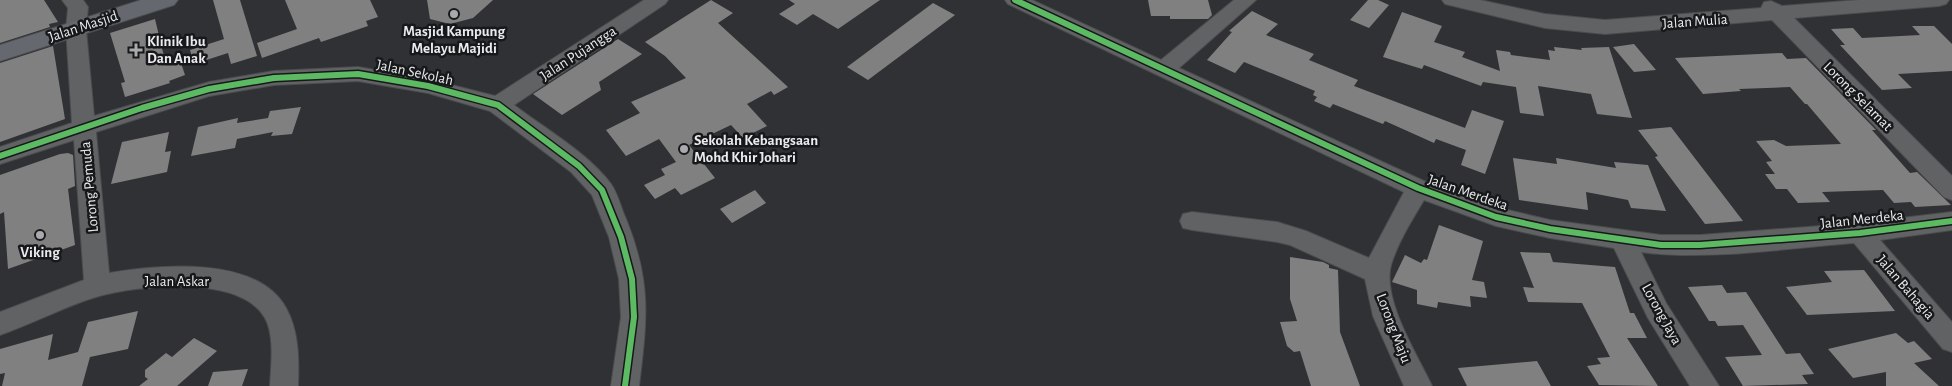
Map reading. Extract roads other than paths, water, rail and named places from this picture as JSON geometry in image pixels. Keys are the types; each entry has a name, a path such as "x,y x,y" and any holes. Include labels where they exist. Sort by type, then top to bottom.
{"main road":[{"name":"Jalan Masjid","path":"0,53 166,0"}],"street":[{"name":"Lorong Pemuda","path":"72,0 78,7 76,28 97,286"},
{"name":"Jalan Pujangga","path":"498,105 658,0"},
{"name":"Jalan Merdeka","path":"1015,0 1418,188 1496,217 1550,229 1623,240 1661,244 1700,245 1860,234 1952,221"},
{"path":"1164,69 1246,0"},
{"name":"Jalan Mulia","path":"1452,0 1527,18 1583,26 1605,27 1771,7 1940,0"},
{"name":"Lorong Selamat","path":"1771,7 1952,192"},
{"name":"Jalan Sekolah","path":"0,156 84,126 209,89 274,78 313,74 358,74 428,86 498,105 579,166 602,190 621,237 632,279 634,317 625,386"},
{"name":"Lorong Maju","path":"1418,188 1381,259 1377,274 1386,315 1418,386"},
{"path":"1192,221 1277,232 1298,238 1377,274"},
{"name":"Jalan Bahagia","path":"1860,234 1952,341"},
{"name":"Lorong Jaya","path":"1623,240 1657,310 1705,386"},
{"name":"Jalan Askar","path":"0,324 97,286 139,280 182,278 230,282 248,288 264,298 277,315 281,329 284,386"}],"place":[{"name":"Masjid Kampung Melayu Majidi","path":"454,14"},
{"name":"Klinik Ibu Dan Anak","path":"136,50"},
{"name":"Sekolah Kebangsaan Mohd Khir Johari","path":"684,149"},
{"name":"Viking","path":"40,235"}]}
